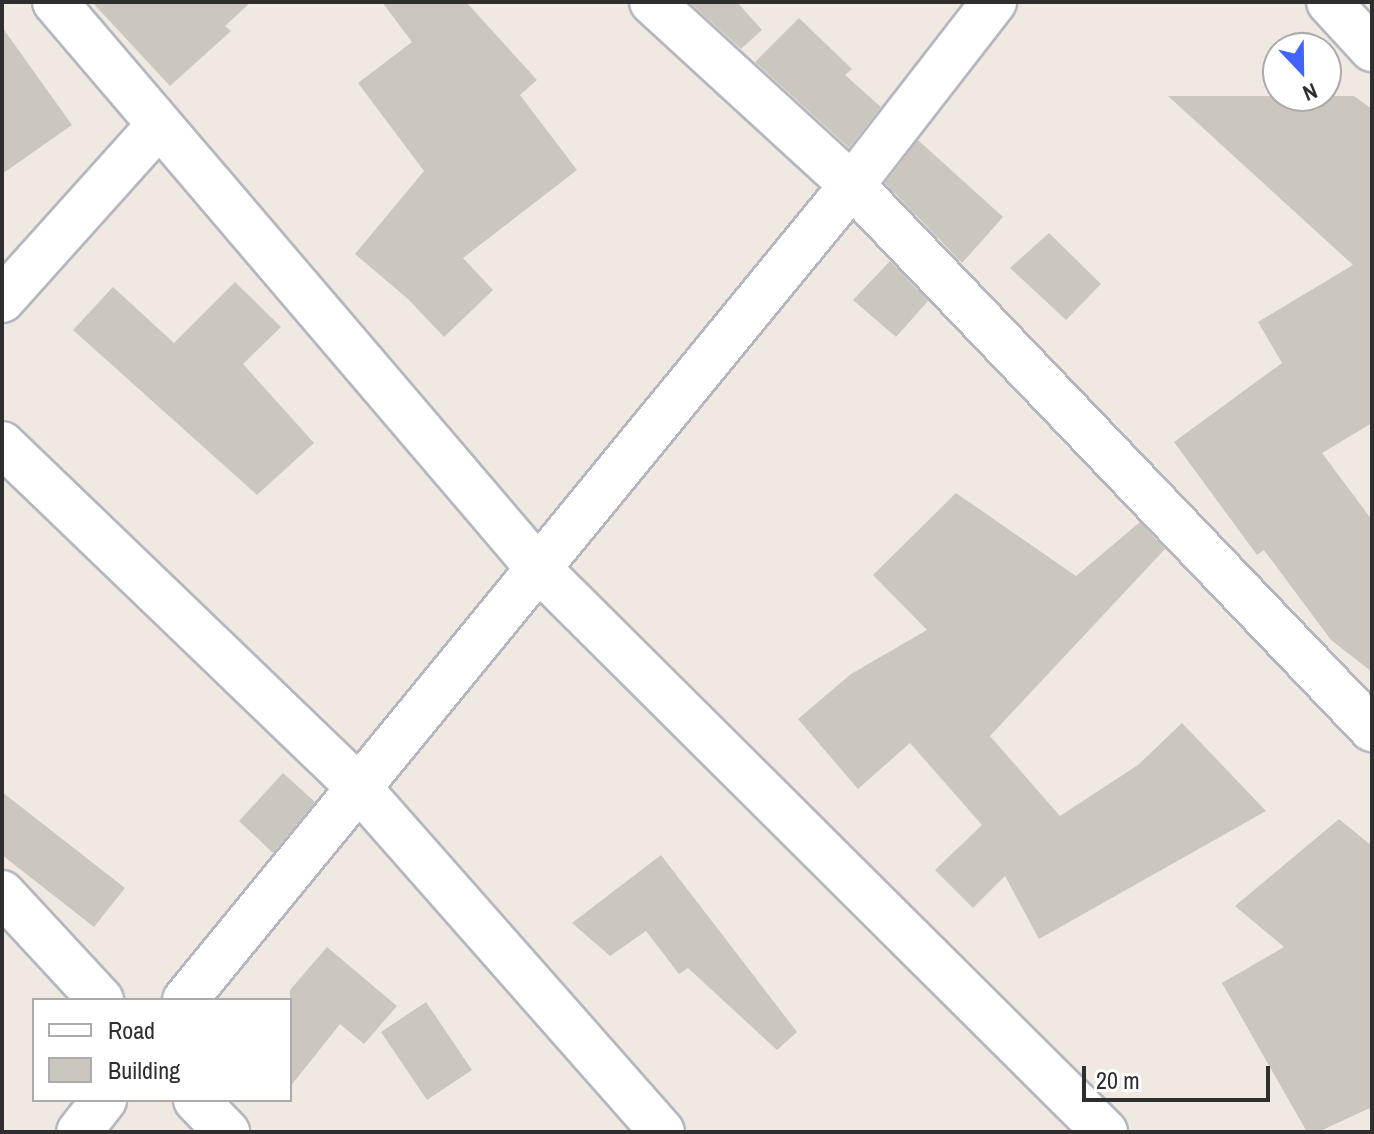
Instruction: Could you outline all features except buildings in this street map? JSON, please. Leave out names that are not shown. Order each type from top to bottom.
[{"type":"street","points":[[55,2],[538,568],[1105,1132]]},
{"type":"street","points":[[652,2],[852,185],[1372,729]]},
{"type":"street","points":[[187,998],[852,185],[994,2]]},
{"type":"street","points":[[1329,2],[1372,49]]},
{"type":"street","points":[[2,300],[158,126]]},
{"type":"street","points":[[2,444],[359,788],[662,1132]]},
{"type":"street","points":[[2,893],[99,998]]},
{"type":"street","points":[[79,1132],[102,1102]]},
{"type":"street","points":[[198,1102],[227,1132]]}]
